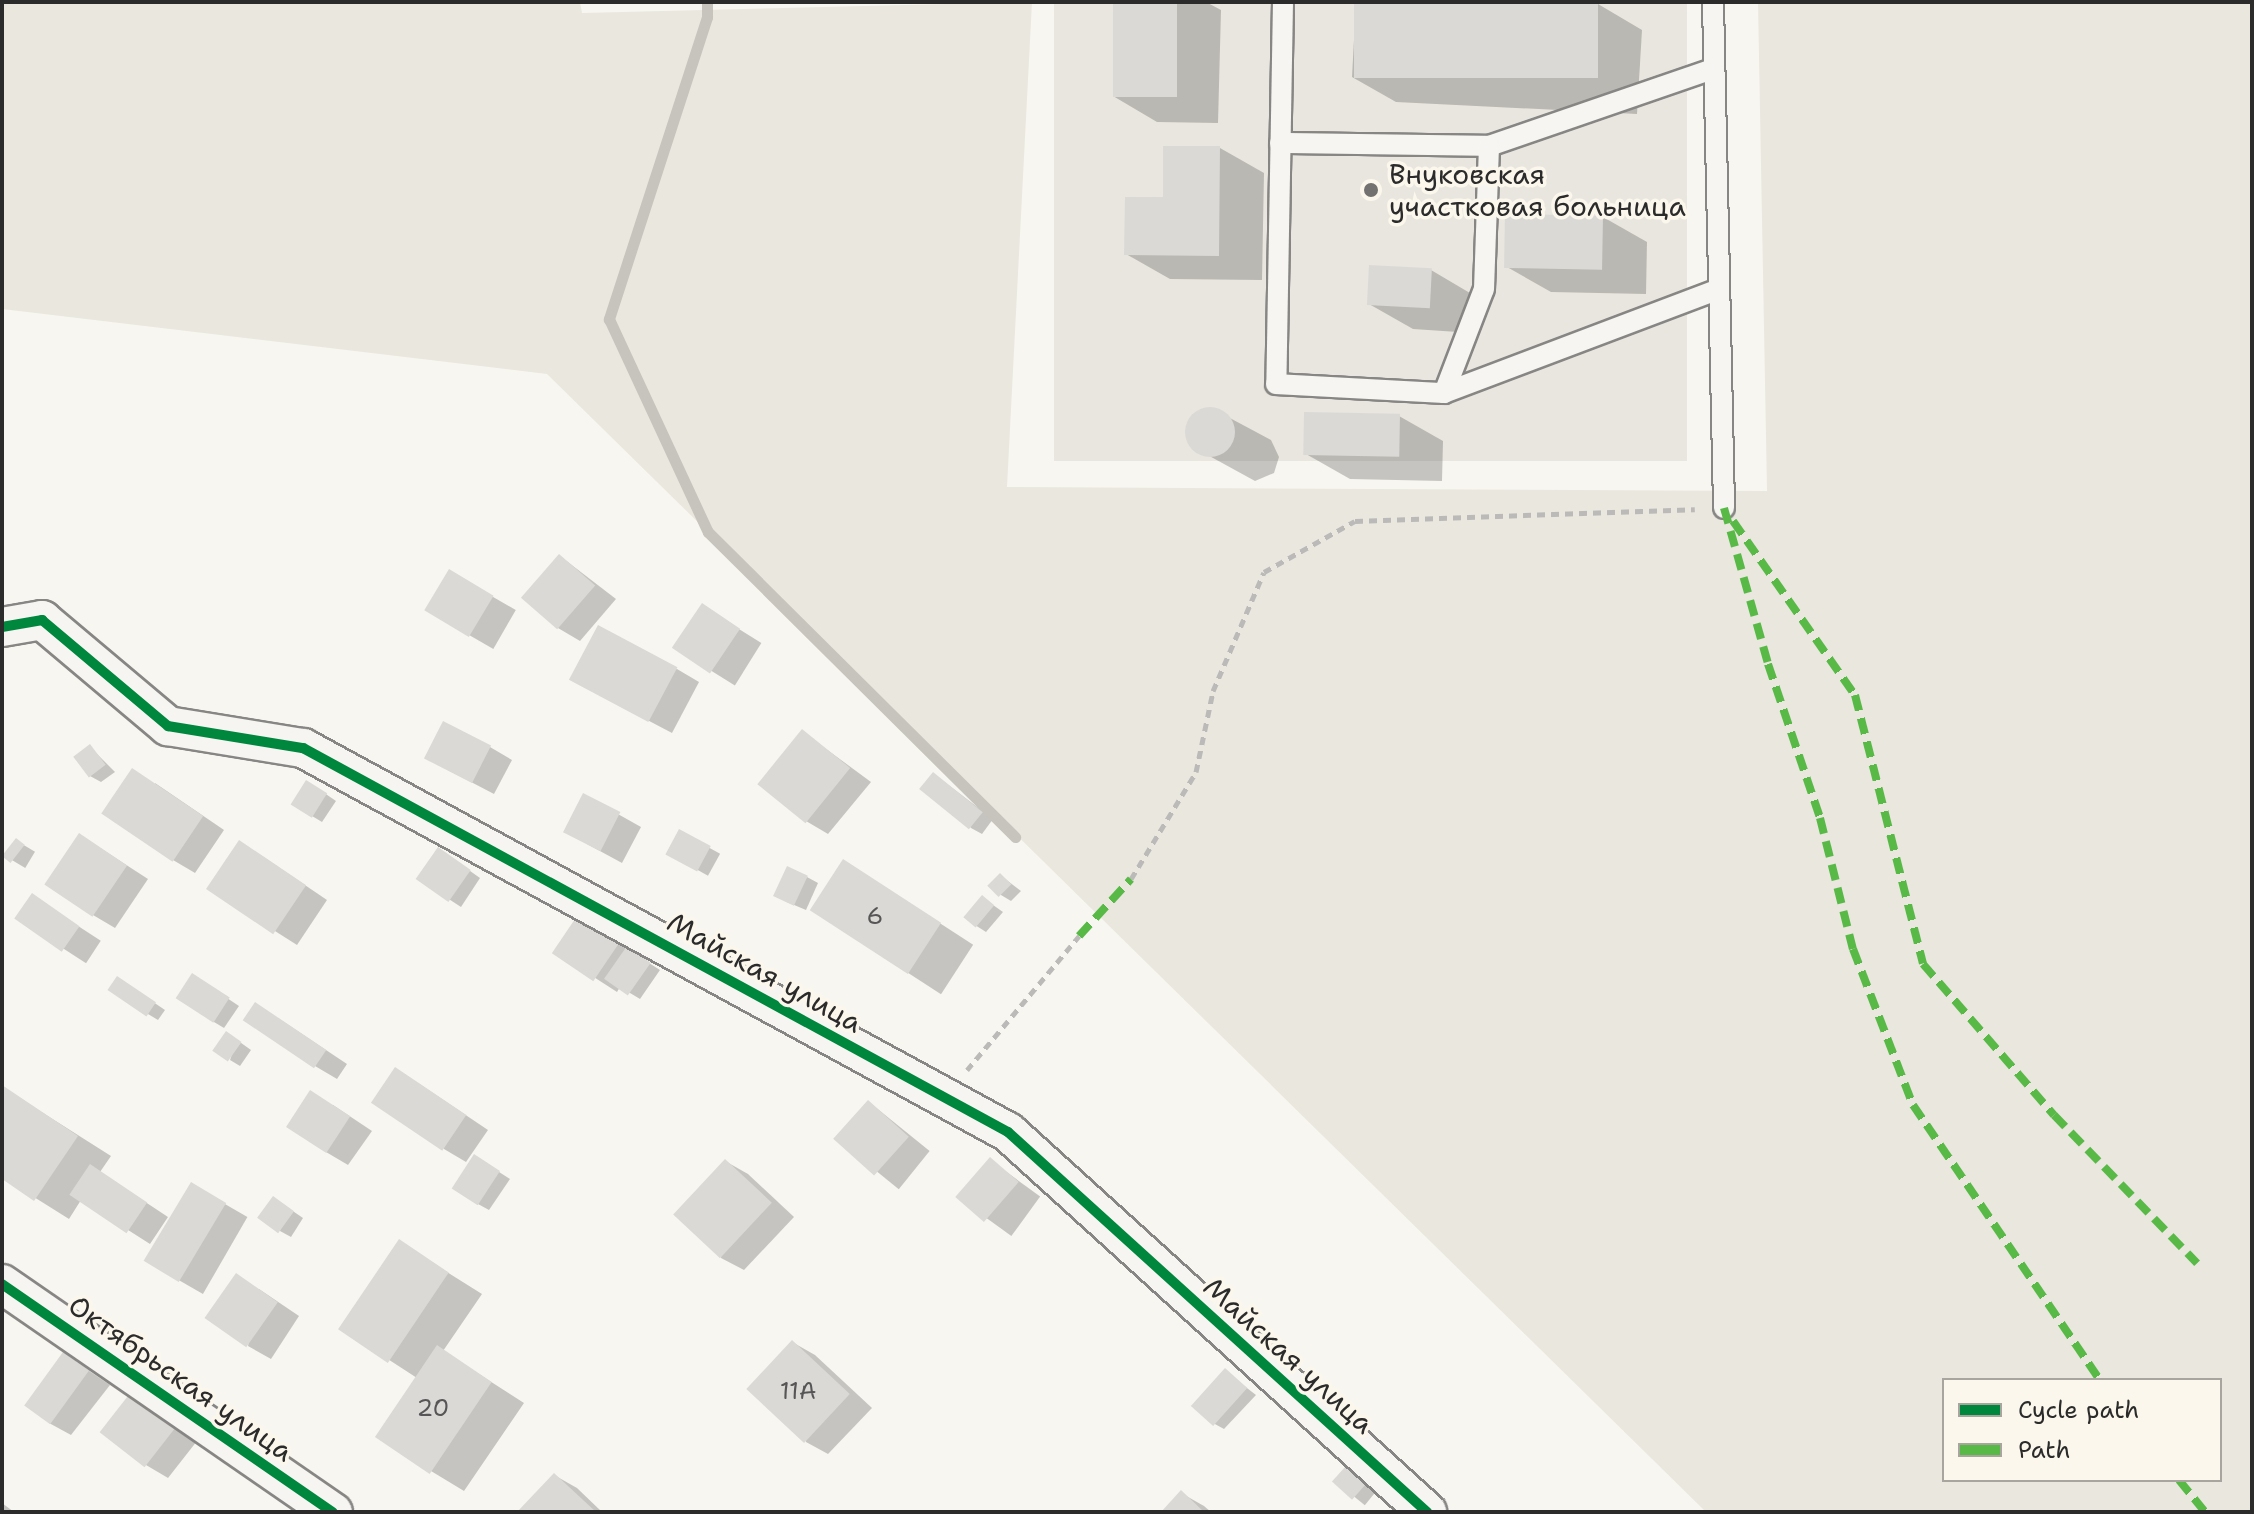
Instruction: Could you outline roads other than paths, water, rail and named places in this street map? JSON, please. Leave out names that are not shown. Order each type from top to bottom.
[{"type":"street","name":"Майская улица","points":[[2,627],[42,620],[168,726],[303,748],[1008,1132],[1427,1512]]},
{"type":"street","name":"Октябрьская улица","points":[[2,1284],[333,1512]]},
{"type":"lane","points":[[1283,2],[1276,384],[1444,393],[1716,290]]},
{"type":"lane","points":[[1713,2],[1716,290],[1724,508]]},
{"type":"lane","points":[[1280,143],[1489,146],[1713,69]]},
{"type":"lane","points":[[1444,393],[1484,289],[1489,146]]},
{"type":"waterway","points":[[707,2],[707,17],[609,319],[708,532],[1015,837]]},
{"type":"place","name":"Внуковская участковая больница","points":[[1371,190]]}]
